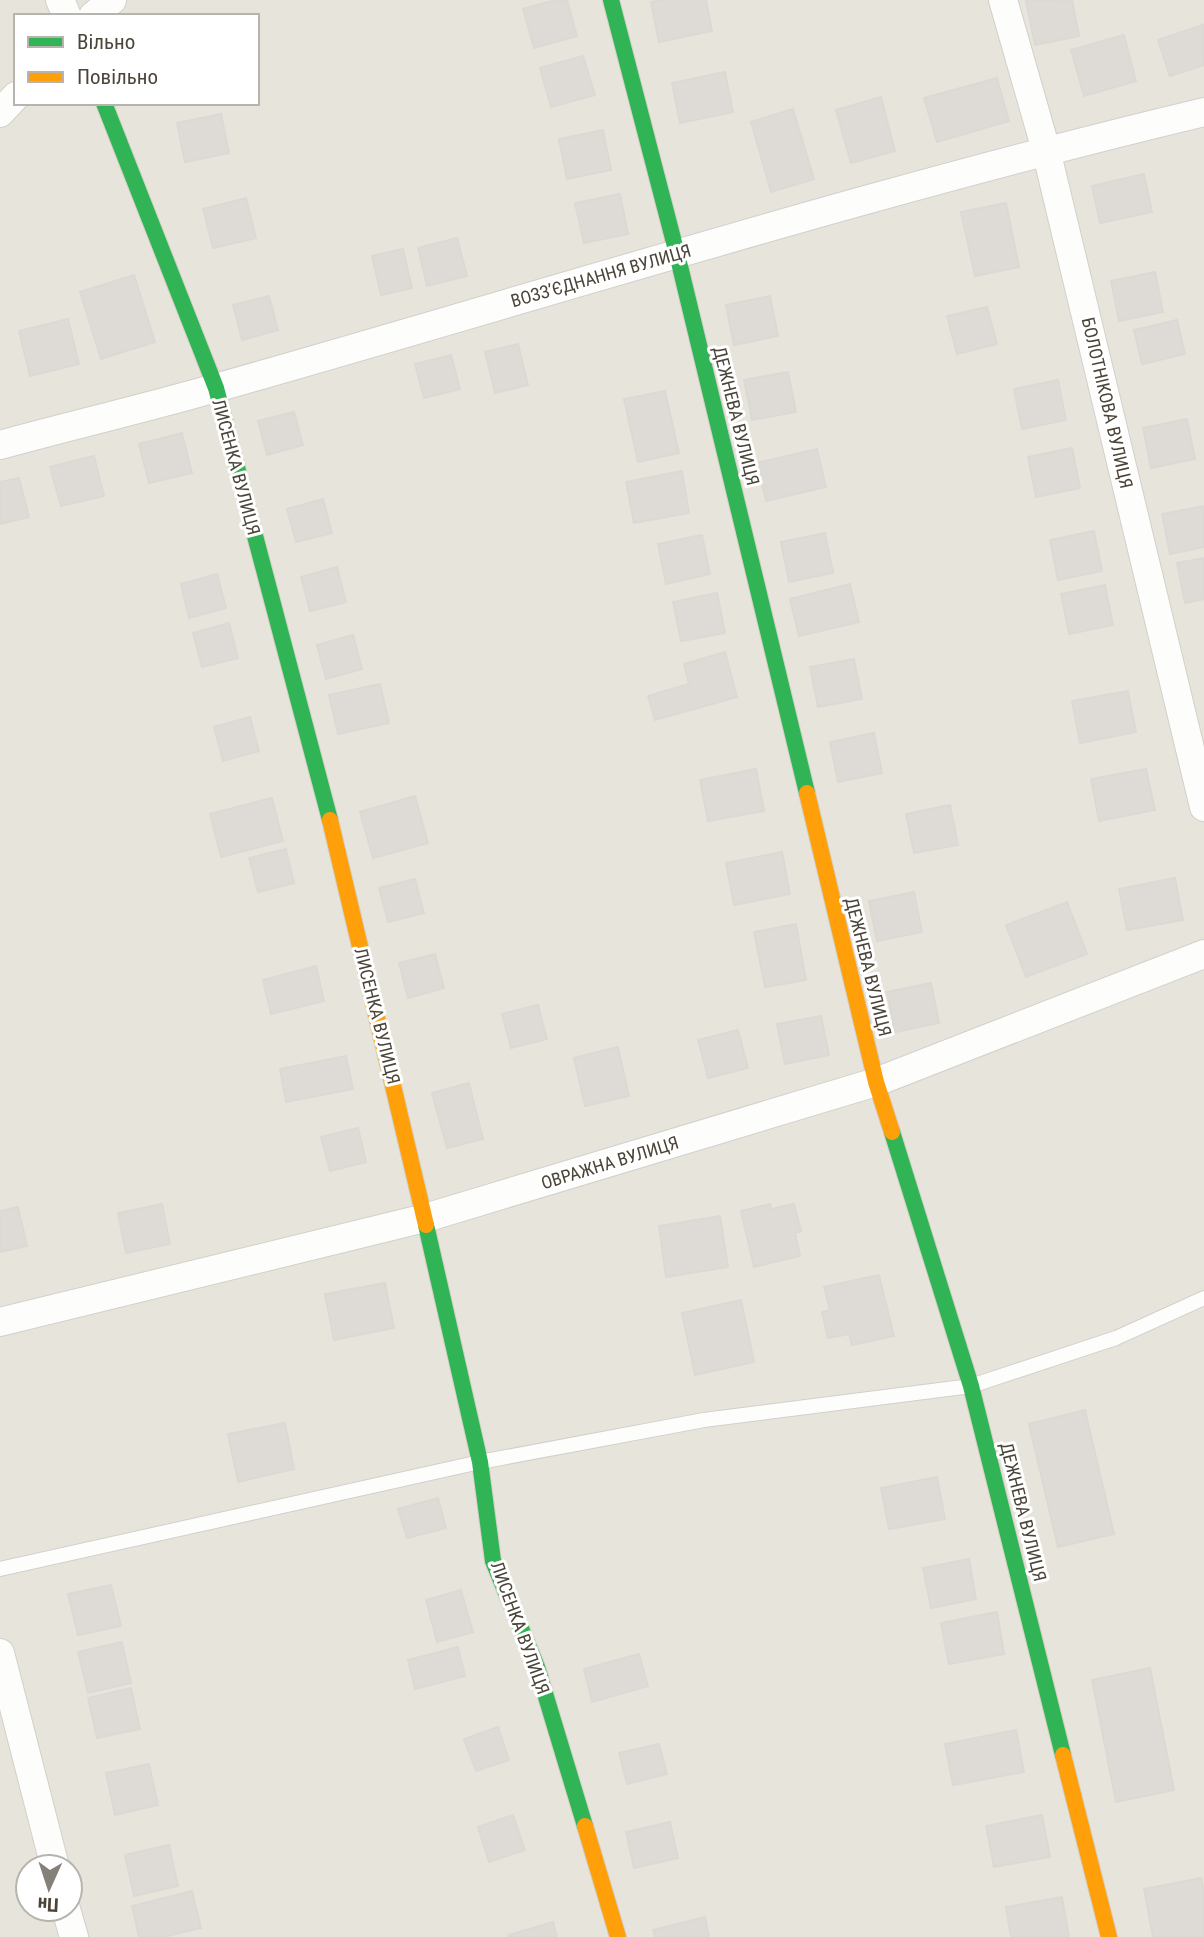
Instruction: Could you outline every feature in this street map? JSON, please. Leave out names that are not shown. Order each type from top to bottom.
[{"type":"street","points":[[95,14],[112,0]]},
{"type":"street","name":"ДЕЖНЕВА ВУЛИЦЯ","points":[[611,0],[677,254],[876,1082],[971,1386],[1109,1937]]},
{"type":"street","name":"БОЛОТНІКОВА ВУЛИЦЯ","points":[[1003,0],[1046,150],[1204,807]]},
{"type":"street","points":[[0,113],[14,98]]},
{"type":"street","name":"ЛИСЕНКА ВУЛИЦЯ","points":[[104,105],[216,388],[329,818],[425,1218],[480,1462],[493,1561],[537,1667],[618,1937]]},
{"type":"street","name":"ВОЗЗ’ЄДНАННЯ ВУЛИЦЯ","points":[[0,445],[216,388],[1046,150],[1204,112]]},
{"type":"street","name":"ОВРАЖНА ВУЛИЦЯ","points":[[0,1322],[425,1218],[876,1082],[1204,954]]},
{"type":"street","points":[[0,1653],[51,1853]]},
{"type":"lane","points":[[0,1569],[480,1462],[704,1420],[971,1386],[1116,1338],[1204,1298]]},
{"type":"shaded area","points":[[0,0],[1204,0],[1204,1937],[0,1937]]},
{"type":"building","points":[[555,0],[567,0],[577,36],[534,48],[523,9]]},
{"type":"building","points":[[706,0],[712,31],[659,42],[651,2]]},
{"type":"building","points":[[1072,0],[1079,36],[1035,45],[1026,1]]},
{"type":"building","points":[[1203,25],[1204,65],[1170,76],[1158,40]]},
{"type":"building","points":[[1124,35],[1136,81],[1084,96],[1071,50]]},
{"type":"building","points":[[583,56],[595,95],[551,107],[540,68]]},
{"type":"building","points":[[725,72],[733,112],[680,123],[672,83]]},
{"type":"building","points":[[997,78],[1009,121],[937,142],[924,98]]},
{"type":"building","points":[[881,97],[895,151],[851,163],[836,110]]},
{"type":"building","points":[[793,109],[814,179],[771,192],[751,122]]},
{"type":"building","points":[[221,114],[229,153],[185,162],[177,123]]},
{"type":"building","points":[[603,130],[611,170],[567,179],[559,139]]},
{"type":"building","points":[[1144,174],[1152,212],[1100,223],[1092,186]]},
{"type":"building","points":[[620,194],[628,234],[584,243],[575,203]]},
{"type":"building","points":[[246,198],[256,238],[213,248],[203,209]]},
{"type":"building","points":[[1006,203],[1019,267],[975,276],[961,212]]},
{"type":"building","points":[[457,238],[467,276],[427,286],[418,248]]},
{"type":"building","points":[[403,249],[412,288],[381,295],[372,256]]},
{"type":"building","points":[[1155,272],[1163,312],[1119,321],[1111,281]]},
{"type":"building","points":[[134,275],[155,342],[101,359],[80,292]]},
{"type":"building","points":[[269,296],[278,330],[242,340],[233,305]]},
{"type":"building","points":[[770,296],[778,336],[734,345],[726,305]]},
{"type":"building","points":[[987,307],[997,344],[957,354],[947,316]]},
{"type":"building","points":[[68,319],[79,364],[30,376],[19,331]]},
{"type":"building","points":[[1177,320],[1185,354],[1142,364],[1134,330]]},
{"type":"building","points":[[518,344],[528,385],[495,393],[485,352]]},
{"type":"building","points":[[451,355],[460,389],[424,398],[415,364]]},
{"type":"building","points":[[788,372],[796,412],[752,420],[744,380]]},
{"type":"building","points":[[1058,380],[1066,420],[1022,429],[1014,389]]},
{"type":"building","points":[[665,391],[679,453],[638,462],[624,399]]},
{"type":"building","points":[[294,412],[303,445],[267,455],[258,421]]},
{"type":"building","points":[[1187,419],[1195,459],[1151,468],[1143,428]]},
{"type":"building","points":[[182,433],[192,473],[149,483],[139,444]]},
{"type":"building","points":[[1072,448],[1080,488],[1036,497],[1028,457]]},
{"type":"building","points":[[817,449],[826,487],[766,501],[757,463]]},
{"type":"building","points":[[94,456],[104,496],[61,506],[50,467]]},
{"type":"building","points":[[682,471],[689,513],[634,523],[626,482]]},
{"type":"building","points":[[19,478],[29,517],[0,524],[0,482]]},
{"type":"building","points":[[323,499],[332,533],[296,542],[287,509]]},
{"type":"building","points":[[1204,506],[1204,547],[1170,554],[1162,514]]},
{"type":"building","points":[[1094,531],[1102,571],[1058,580],[1050,540]]},
{"type":"building","points":[[825,533],[833,573],[789,582],[781,542]]},
{"type":"building","points":[[702,535],[710,574],[666,584],[658,544]]},
{"type":"building","points":[[1204,558],[1204,599],[1185,603],[1177,563]]},
{"type":"building","points":[[337,567],[346,602],[310,611],[301,577]]},
{"type":"building","points":[[217,574],[226,608],[189,618],[181,584]]},
{"type":"building","points":[[850,584],[859,622],[799,636],[790,599]]},
{"type":"building","points":[[1105,585],[1113,625],[1069,634],[1061,594]]},
{"type":"building","points":[[717,593],[725,633],[681,641],[673,602]]},
{"type":"building","points":[[229,623],[238,658],[202,667],[193,633]]},
{"type":"building","points":[[353,635],[362,669],[326,679],[317,645]]},
{"type":"building","points":[[725,652],[737,697],[655,720],[648,696],[689,684],[684,664]]},
{"type":"building","points":[[854,659],[862,699],[818,707],[810,667]]},
{"type":"building","points":[[380,684],[389,723],[338,734],[329,695]]},
{"type":"building","points":[[1128,691],[1136,732],[1080,743],[1072,701]]},
{"type":"building","points":[[250,717],[259,751],[223,761],[214,727]]},
{"type":"building","points":[[874,733],[882,773],[838,782],[830,742]]},
{"type":"building","points":[[756,769],[764,811],[708,821],[700,780]]},
{"type":"building","points":[[1146,769],[1155,810],[1099,821],[1091,779]]},
{"type":"building","points":[[415,796],[428,843],[373,858],[360,812]]},
{"type":"building","points":[[272,798],[283,841],[221,857],[210,814]]},
{"type":"building","points":[[950,805],[958,845],[914,853],[906,814]]},
{"type":"building","points":[[286,849],[294,883],[258,892],[249,858]]},
{"type":"building","points":[[782,852],[790,894],[734,905],[726,863]]},
{"type":"building","points":[[1175,878],[1183,920],[1127,930],[1119,889]]},
{"type":"building","points":[[415,879],[424,913],[388,922],[379,888]]},
{"type":"building","points":[[914,892],[922,932],[877,941],[869,901]]},
{"type":"building","points":[[1067,902],[1087,954],[1026,977],[1006,925]]},
{"type":"building","points":[[796,924],[806,980],[765,987],[754,932]]},
{"type":"building","points":[[435,954],[444,988],[408,998],[399,963]]},
{"type":"building","points":[[316,966],[324,1001],[271,1014],[263,980]]},
{"type":"building","points":[[931,983],[939,1023],[895,1032],[887,992]]},
{"type":"building","points":[[538,1005],[547,1039],[511,1048],[502,1014]]},
{"type":"building","points":[[821,1016],[829,1055],[785,1064],[777,1024]]},
{"type":"building","points":[[738,1030],[748,1068],[708,1078],[698,1040]]},
{"type":"building","points":[[618,1047],[629,1096],[585,1106],[574,1058]]},
{"type":"building","points":[[346,1056],[353,1089],[286,1102],[280,1069]]},
{"type":"building","points":[[469,1083],[483,1139],[447,1148],[432,1093]]},
{"type":"building","points":[[358,1128],[366,1162],[330,1171],[321,1137]]},
{"type":"building","points":[[162,1204],[170,1244],[126,1253],[118,1213]]},
{"type":"building","points":[[770,1204],[771,1209],[794,1204],[801,1231],[795,1233],[800,1256],[754,1267],[741,1211]]},
{"type":"building","points":[[18,1207],[27,1246],[0,1252],[0,1211]]},
{"type":"building","points":[[720,1216],[728,1267],[666,1277],[659,1226]]},
{"type":"building","points":[[879,1275],[894,1336],[852,1345],[849,1334],[828,1338],[822,1312],[830,1310],[824,1287]]},
{"type":"building","points":[[385,1283],[394,1328],[334,1340],[325,1294]]},
{"type":"building","points":[[741,1300],[754,1362],[695,1375],[682,1313]]},
{"type":"building","points":[[1085,1410],[1114,1534],[1058,1547],[1029,1424]]},
{"type":"building","points":[[285,1423],[294,1469],[238,1482],[228,1434]]},
{"type":"building","points":[[937,1477],[945,1519],[889,1529],[881,1488]]},
{"type":"building","points":[[438,1498],[446,1528],[407,1538],[398,1509]]},
{"type":"building","points":[[969,1559],[976,1599],[931,1608],[923,1568]]},
{"type":"building","points":[[111,1585],[121,1626],[78,1635],[68,1594]]},
{"type":"building","points":[[461,1590],[473,1632],[437,1642],[426,1600]]},
{"type":"building","points":[[997,1612],[1004,1654],[949,1664],[941,1623]]},
{"type":"building","points":[[122,1642],[131,1683],[88,1693],[78,1652]]},
{"type":"building","points":[[458,1647],[465,1676],[415,1689],[408,1660]]},
{"type":"building","points":[[639,1654],[648,1686],[592,1702],[584,1669]]},
{"type":"building","points":[[1150,1668],[1174,1790],[1116,1802],[1092,1680]]},
{"type":"building","points":[[131,1688],[140,1729],[97,1738],[88,1698]]},
{"type":"building","points":[[498,1727],[509,1760],[476,1771],[464,1739]]},
{"type":"building","points":[[1016,1730],[1024,1772],[953,1785],[945,1744]]},
{"type":"building","points":[[659,1744],[667,1774],[627,1784],[619,1753]]},
{"type":"building","points":[[149,1764],[158,1805],[115,1815],[106,1773]]},
{"type":"building","points":[[513,1815],[525,1850],[489,1862],[478,1827]]},
{"type":"building","points":[[1042,1815],[1050,1857],[994,1867],[986,1826]]},
{"type":"building","points":[[670,1822],[678,1858],[634,1868],[626,1832]]},
{"type":"building","points":[[169,1845],[178,1886],[134,1896],[125,1855]]},
{"type":"building","points":[[1201,1878],[1204,1891],[1204,1937],[1153,1937],[1144,1889]]},
{"type":"building","points":[[192,1891],[201,1928],[163,1937],[139,1937],[132,1906]]},
{"type":"building","points":[[1062,1897],[1069,1937],[1011,1937],[1006,1907]]},
{"type":"building","points":[[705,1917],[709,1937],[655,1937],[653,1930]]},
{"type":"building","points":[[553,1922],[557,1937],[509,1937],[509,1935]]},
{"type":"traffic: fast","points":[[611,0],[677,254],[807,793]]},
{"type":"traffic: fast","points":[[105,105],[216,388],[330,820]]},
{"type":"traffic: fast","points":[[892,1132],[971,1386],[1063,1755]]},
{"type":"traffic: fast","points":[[426,1225],[480,1462],[493,1561],[537,1667],[585,1826]]},
{"type":"traffic: slow","points":[[807,793],[876,1082],[892,1132]]},
{"type":"traffic: slow","points":[[330,820],[426,1225]]},
{"type":"traffic: slow","points":[[1063,1755],[1109,1937]]},
{"type":"traffic: slow","points":[[585,1826],[618,1937]]}]
